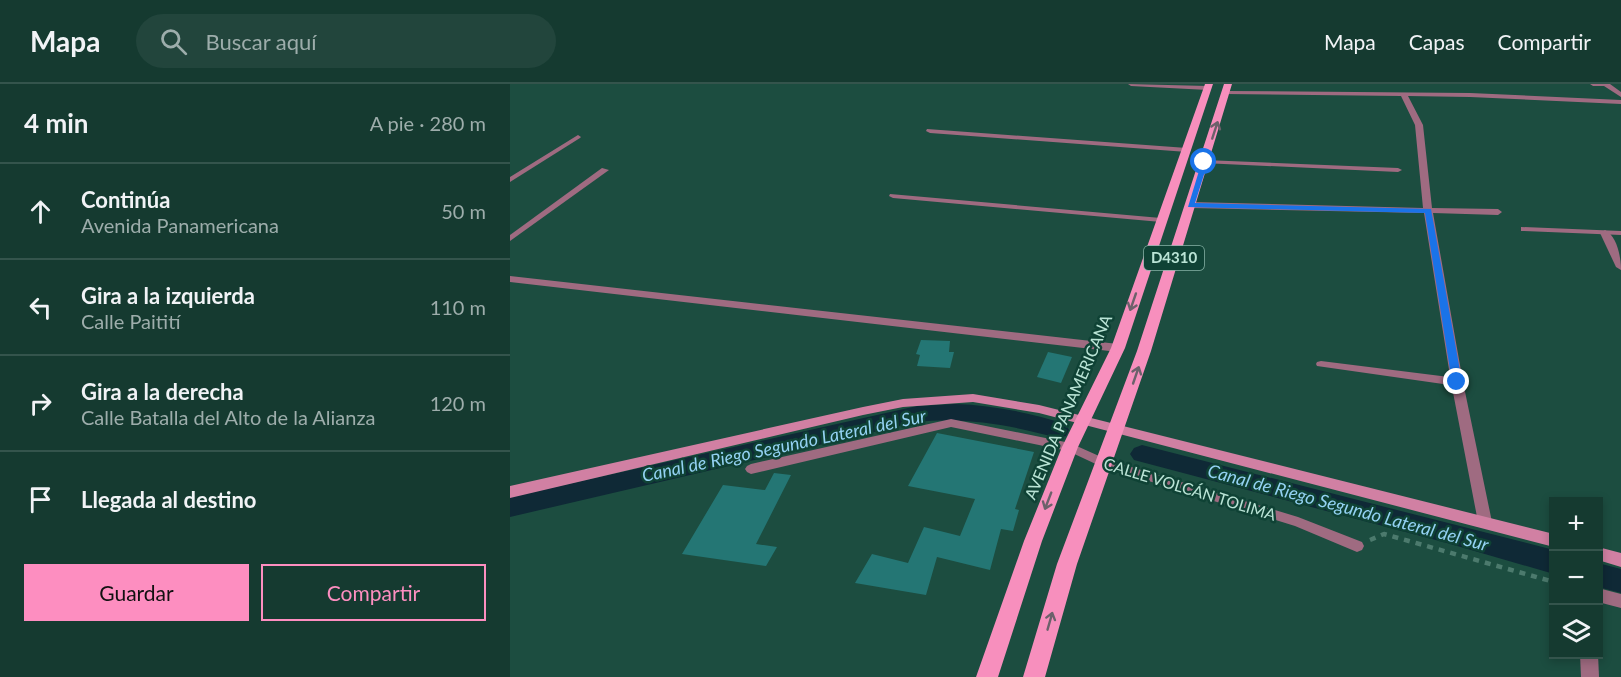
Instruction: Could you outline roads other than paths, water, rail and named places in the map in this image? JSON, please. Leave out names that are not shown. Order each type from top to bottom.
[{"type":"main road","name":"AVENIDA PANAMERICANA","points":[[987,677],[1033,541],[1070,447],[1118,348],[1209,86]]},
{"type":"main road","name":"D4310","points":[[1034,677],[1066,564],[1116,430],[1228,89]]},
{"type":"street","points":[[1131,84],[1209,86]]},
{"type":"street","points":[[1593,84],[1606,84],[1621,95]]},
{"type":"street","points":[[1228,89],[1621,102]]},
{"type":"street","points":[[1403,94],[1419,125],[1428,211],[1457,382],[1485,522]]},
{"type":"street","points":[[930,130],[1187,150]]},
{"type":"street","points":[[1191,205],[1498,212]]},
{"type":"street","points":[[1605,232],[1621,267]]},
{"type":"street","points":[[510,279],[1118,348]]},
{"type":"street","points":[[510,492],[903,403],[981,399],[1039,409],[1549,540]]},
{"type":"street","points":[[1603,555],[1621,560]]},
{"type":"street","points":[[1603,595],[1621,601]]},
{"type":"street","points":[[1589,659],[1590,677]]},
{"type":"lane","points":[[510,180],[578,138]]},
{"type":"lane","points":[[1204,162],[1398,170]]},
{"type":"lane","points":[[510,239],[605,170]]},
{"type":"lane","points":[[893,196],[1161,220]]},
{"type":"lane","points":[[1524,229],[1621,233]]},
{"type":"lane","points":[[1321,364],[1457,382]]},
{"type":"lane","name":"CALLE VOLCÁN TOLIMA","points":[[751,469],[951,423],[1070,447],[1104,463],[1298,522],[1357,546]]},
{"type":"waterway","name":"Canal de Riego Segundo Lateral del Sur","points":[[510,507],[917,414],[972,412],[1021,420],[1058,430]]},
{"type":"waterway","name":"Canal de Riego Segundo Lateral del Sur","points":[[1142,454],[1447,532],[1549,561]]},
{"type":"waterway","name":"Canal de Riego Segundo Lateral del Sur","points":[[1603,576],[1621,581]]}]
